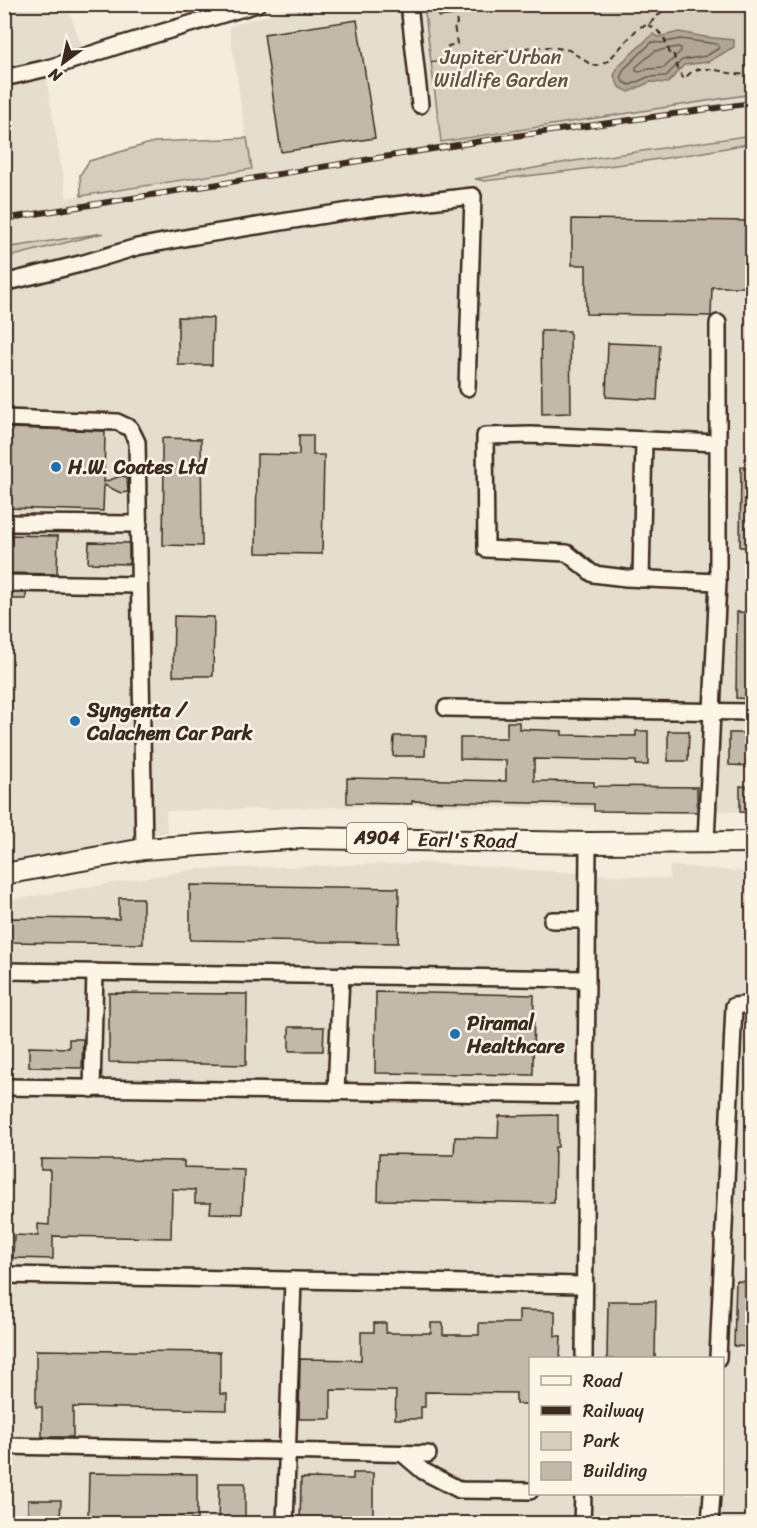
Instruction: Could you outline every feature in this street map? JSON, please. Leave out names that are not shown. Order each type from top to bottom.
[{"type":"main road","name":"Earl's Road","points":[[4,874],[144,849],[301,838],[588,843],[753,842]]},
{"type":"lane","points":[[4,78],[52,67],[257,4]]},
{"type":"lane","points":[[409,4],[420,105]]},
{"type":"lane","points":[[4,283],[137,247],[172,240],[368,208],[473,196],[468,387]]},
{"type":"lane","points":[[706,841],[718,582],[718,323]]},
{"type":"lane","points":[[4,418],[117,422],[130,428],[137,442],[144,849]]},
{"type":"lane","points":[[718,444],[531,435],[485,436],[486,549],[567,553],[593,574],[641,579],[718,582]]},
{"type":"lane","points":[[641,579],[644,440]]},
{"type":"lane","points":[[4,523],[139,524]]},
{"type":"lane","points":[[4,583],[139,585]]},
{"type":"lane","points":[[446,708],[753,712]]},
{"type":"lane","points":[[584,1357],[588,843]]},
{"type":"lane","points":[[552,920],[587,920]]},
{"type":"lane","points":[[4,970],[587,979]]},
{"type":"lane","points":[[92,1089],[95,972]]},
{"type":"lane","points":[[336,1092],[341,975]]},
{"type":"lane","points":[[718,1357],[734,1006],[753,1004]]},
{"type":"lane","points":[[4,1087],[586,1095]]},
{"type":"lane","points":[[4,1275],[584,1285]]},
{"type":"lane","points":[[285,1524],[292,1280]]},
{"type":"lane","points":[[4,1446],[428,1454]]},
{"type":"lane","points":[[403,1454],[423,1471],[460,1490],[529,1491]]},
{"type":"lane","points":[[582,1524],[583,1495]]},
{"type":"lane","points":[[710,1524],[712,1495]]},
{"type":"path","points":[[450,58],[448,46],[457,44],[454,4]]},
{"type":"path","points":[[431,62],[532,47],[552,47],[569,50],[597,66],[608,61],[639,27],[648,25],[670,4]]},
{"type":"path","points":[[648,25],[660,30],[664,35],[684,79],[695,70],[715,70],[743,76],[753,72]]},
{"type":"shaded area","points":[[5,5],[67,5],[82,47],[43,60],[67,198],[251,169],[229,26],[303,5],[424,5],[442,142],[752,94],[752,812],[428,805],[166,811],[167,832],[5,862]]},
{"type":"shaded area","points":[[426,863],[670,879],[670,866],[752,872],[752,1523],[5,1524],[5,901],[197,869]]},
{"type":"green space","name":"Jupiter Urban Wildlife Garden","points":[[424,5],[752,5],[752,94],[441,142]]},
{"type":"green space","points":[[752,135],[752,143],[686,155],[485,181],[475,179],[567,162]]},
{"type":"green space","points":[[247,138],[252,169],[81,196],[80,175],[89,161],[154,142]]},
{"type":"green space","points":[[104,233],[5,258],[5,248]]},
{"type":"water","points":[[679,32],[734,40],[734,47],[708,62],[684,65],[668,83],[650,82],[629,92],[619,87],[614,76],[618,66],[653,34],[659,37]]},
{"type":"building","points":[[437,4],[451,4],[453,15],[439,17]]},
{"type":"building","points":[[357,20],[375,138],[281,152],[264,34]]},
{"type":"building","points":[[572,219],[753,221],[753,287],[712,287],[711,316],[586,314],[586,265],[572,265]]},
{"type":"building","points":[[178,317],[213,318],[212,365],[178,365]]},
{"type":"building","points":[[541,331],[570,331],[571,413],[542,414]]},
{"type":"building","points":[[608,343],[660,345],[657,400],[606,397]]},
{"type":"building","name":"H.W. Coates Ltd","points":[[9,428],[105,431],[104,482],[121,476],[127,477],[128,492],[121,493],[104,485],[103,511],[7,508]]},
{"type":"building","points":[[299,435],[313,435],[313,455],[324,455],[322,554],[256,553],[257,454],[299,455]]},
{"type":"building","points":[[162,438],[201,439],[202,546],[163,545]]},
{"type":"building","points":[[741,467],[753,467],[753,547],[740,547]]},
{"type":"building","name":"H.W. Coates Ltd","points":[[4,535],[58,536],[57,574],[4,573]]},
{"type":"building","points":[[89,542],[129,543],[129,564],[88,563]]},
{"type":"building","points":[[4,593],[26,593],[26,599],[4,599]]},
{"type":"building","points":[[737,612],[753,613],[753,699],[736,698]]},
{"type":"building","points":[[174,616],[214,617],[213,676],[173,676]]},
{"type":"building","points":[[507,722],[519,722],[519,729],[562,731],[562,735],[636,736],[636,731],[648,731],[648,765],[636,765],[636,761],[534,759],[534,781],[594,782],[594,786],[697,787],[697,812],[594,811],[594,804],[412,801],[412,804],[347,803],[347,778],[506,781],[506,760],[460,759],[460,738],[507,738]]},
{"type":"building","points":[[668,731],[689,731],[688,761],[668,761]]},
{"type":"building","points":[[729,733],[753,733],[753,766],[729,765]]},
{"type":"building","points":[[394,736],[426,736],[425,756],[393,756]]},
{"type":"building","points":[[740,786],[753,787],[753,813],[740,812]]},
{"type":"building","points":[[190,885],[399,888],[398,943],[190,940]]},
{"type":"building","points":[[119,898],[143,898],[143,944],[7,942],[7,918],[119,919]]},
{"type":"building","name":"Piramal Healthcare","points":[[376,992],[534,995],[533,1075],[375,1073]]},
{"type":"building","points":[[109,993],[247,994],[246,1065],[109,1062]]},
{"type":"building","points":[[289,1027],[324,1027],[323,1051],[289,1051]]},
{"type":"building","points":[[69,1039],[83,1039],[82,1068],[29,1067],[29,1047],[69,1048]]},
{"type":"building","points":[[558,1115],[554,1203],[378,1200],[379,1154],[454,1155],[455,1137],[498,1138],[499,1116]]},
{"type":"building","points":[[41,1159],[184,1161],[184,1167],[244,1169],[242,1214],[210,1213],[211,1203],[195,1203],[195,1190],[172,1189],[171,1238],[53,1236],[53,1259],[13,1258],[14,1235],[38,1236],[38,1224],[49,1225],[50,1170],[41,1170]]},
{"type":"building","points":[[736,1281],[753,1282],[753,1347],[734,1346]]},
{"type":"building","points":[[608,1301],[656,1301],[655,1357],[607,1357]]},
{"type":"building","points":[[519,1310],[555,1311],[555,1336],[561,1336],[560,1357],[529,1357],[529,1404],[516,1404],[516,1393],[425,1392],[425,1407],[421,1407],[421,1419],[395,1419],[396,1391],[331,1390],[331,1419],[299,1419],[300,1359],[361,1360],[361,1332],[374,1332],[374,1323],[386,1323],[386,1333],[431,1333],[431,1323],[443,1323],[443,1335],[479,1335],[479,1323],[519,1323]]},
{"type":"building","points":[[36,1350],[220,1352],[220,1394],[227,1394],[227,1410],[73,1407],[73,1437],[42,1437],[42,1407],[36,1407]]},
{"type":"building","points":[[89,1473],[197,1474],[197,1520],[88,1518]]},
{"type":"building","points":[[353,1473],[373,1473],[373,1524],[300,1524],[301,1478],[353,1479]]},
{"type":"building","points":[[219,1483],[245,1483],[245,1524],[218,1524]]},
{"type":"building","points":[[28,1500],[61,1500],[60,1519],[28,1519]]},
{"type":"railway","points":[[4,219],[494,139],[752,103]]},
{"type":"place","name":"H.W. Coates Ltd","points":[[56,467]]},
{"type":"place","name":"Syngenta / Calachem Car Park","points":[[75,721]]},
{"type":"place","name":"Piramal Healthcare","points":[[455,1034]]}]
